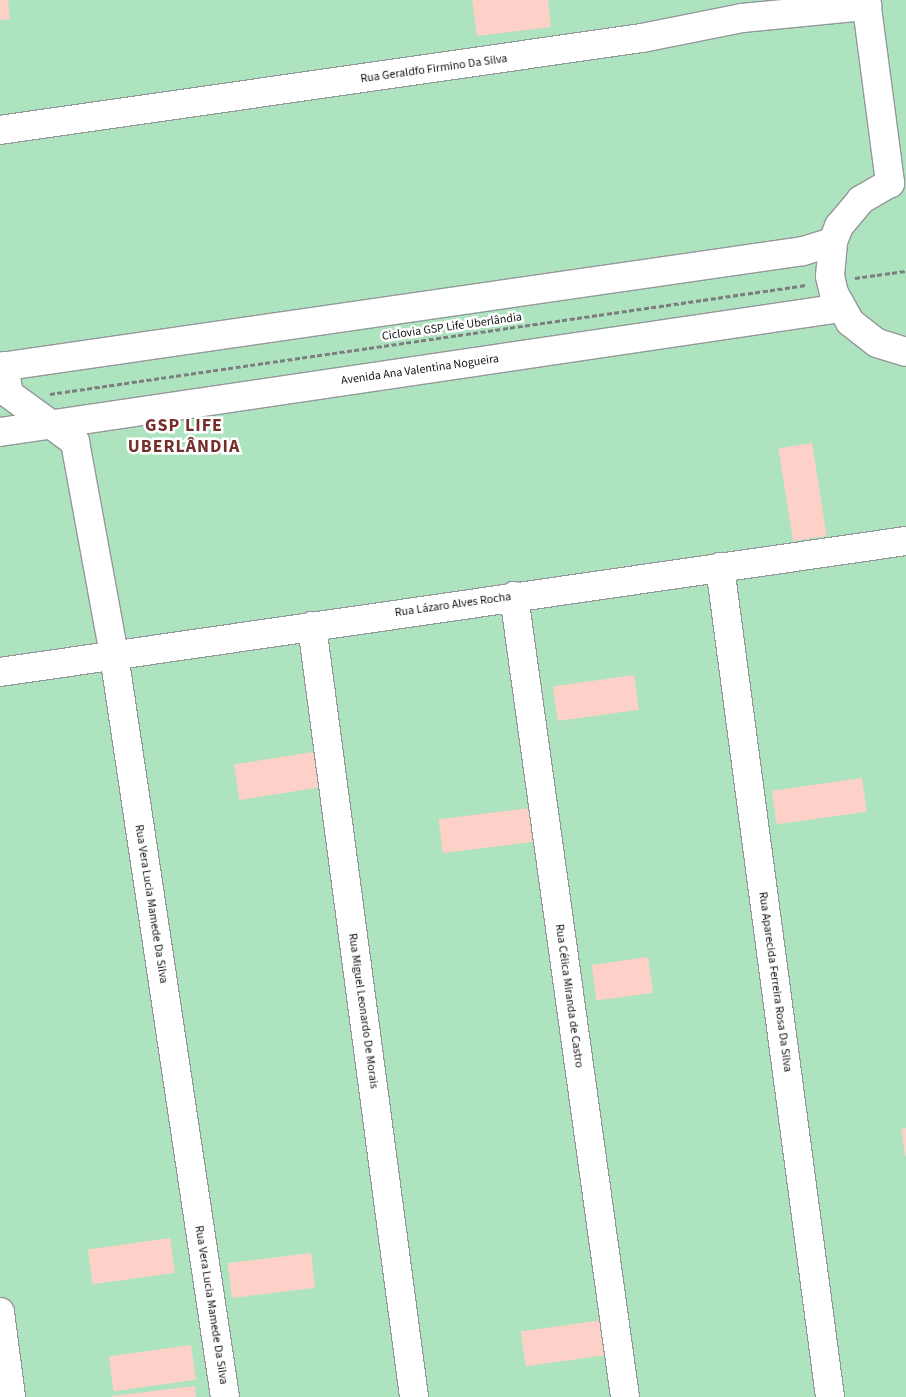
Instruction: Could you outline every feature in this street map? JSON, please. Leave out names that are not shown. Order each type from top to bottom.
[{"type":"street","name":"Rua Geraldfo Firmino Da Silva","points":[[0,130],[613,42],[742,18],[866,3]]},
{"type":"street","points":[[866,3],[890,183],[861,200],[849,212],[833,242],[832,281],[840,308],[863,334],[877,343],[906,352]]},
{"type":"street","points":[[15,399],[9,394],[2,366],[803,251],[833,242]]},
{"type":"street","name":"Avenida Ana Valentina Nogueira","points":[[0,432],[840,308]]},
{"type":"street","name":"Rua Vera Lucia Mamede Da Silva","points":[[15,399],[76,442],[114,655],[225,1397]]},
{"type":"street","name":"Rua Lázaro Alves Rocha","points":[[0,672],[514,596],[906,541]]},
{"type":"street","name":"Rua Aparecida Ferreira Rosa Da Silva","points":[[720,567],[830,1397]]},
{"type":"street","name":"Rua Célica Miranda de Castro","points":[[514,596],[625,1397]]},
{"type":"street","name":"Rua Miguel Leonardo De Morais","points":[[312,626],[414,1397]]},
{"type":"street","points":[[0,1312],[11,1397]]},
{"type":"path","name":"Ciclovia GSP Life Uberlândia","points":[[15,399],[906,270]]},
{"type":"green space","points":[[0,0],[906,0],[906,1397],[0,1397]]},
{"type":"building","points":[[0,0],[8,0],[10,19],[0,20]]},
{"type":"building","points":[[472,0],[548,0],[551,27],[477,36]]},
{"type":"building","points":[[812,443],[827,536],[793,541],[778,448]]},
{"type":"building","points":[[634,675],[639,710],[558,721],[553,686]]},
{"type":"building","points":[[313,752],[319,788],[240,800],[234,765]]},
{"type":"building","points":[[862,778],[867,812],[777,824],[772,791]]},
{"type":"building","points":[[530,808],[534,842],[443,853],[439,819]]},
{"type":"building","points":[[648,957],[653,993],[597,1001],[592,965]]},
{"type":"building","points":[[906,1128],[906,1156],[905,1156],[901,1129]]},
{"type":"building","points":[[170,1238],[175,1273],[93,1284],[88,1250]]},
{"type":"building","points":[[311,1253],[315,1288],[232,1298],[228,1263]]},
{"type":"building","points":[[603,1320],[608,1355],[526,1366],[521,1332]]},
{"type":"building","points":[[191,1345],[196,1380],[114,1391],[109,1357]]},
{"type":"building","points":[[195,1386],[196,1397],[112,1397],[112,1396]]},
{"type":"district","name":"GSP LIFE UBERLÂNDIA","points":[[184,437]]}]
